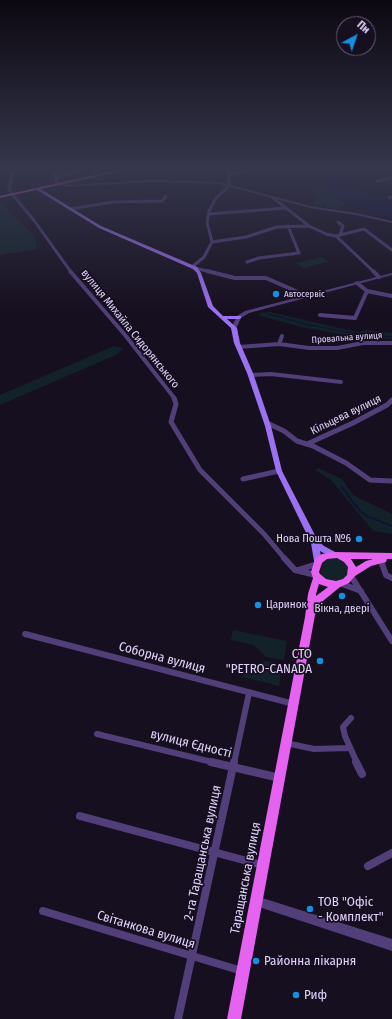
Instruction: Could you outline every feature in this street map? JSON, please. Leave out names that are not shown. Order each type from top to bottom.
[{"type":"main road","points":[[86,219],[100,227],[194,267],[199,273],[211,306],[234,328],[239,347],[251,375],[267,423],[279,471],[315,543],[318,563],[316,576],[323,582],[340,585],[352,574],[369,563],[392,557]]},
{"type":"main road","points":[[224,317],[239,317]]},
{"type":"main road","points":[[315,543],[324,550],[337,555],[350,563],[352,574]]},
{"type":"main road","points":[[318,563],[325,556],[337,555],[392,557]]},
{"type":"main road","name":"Таращанська вулиця","points":[[234,1019],[294,704],[316,576]]},
{"type":"main road","name":"Таращанська вулиця","points":[[310,617],[320,598],[340,585]]},
{"type":"street","name":"вулиця Михайла Сидорянського","points":[[33,219],[65,265],[125,335],[175,399],[176,404],[170,422],[200,470],[264,534],[295,570]]},
{"type":"street","points":[[208,219],[207,222],[212,242],[204,257],[194,267],[235,278],[266,278],[292,288],[307,296]]},
{"type":"street","points":[[299,219],[309,226],[326,234],[338,236],[364,229],[392,250]]},
{"type":"street","points":[[376,219],[392,222]]},
{"type":"street","points":[[338,222],[343,226],[338,236]]},
{"type":"street","points":[[247,262],[266,257],[299,253],[288,226]]},
{"type":"street","points":[[212,242],[246,238],[272,228],[309,226]]},
{"type":"street","points":[[338,236],[379,277]]},
{"type":"street","points":[[234,328],[235,321],[247,312],[392,274]]},
{"type":"street","points":[[357,283],[367,291],[392,296]]},
{"type":"street","points":[[320,315],[355,318],[367,291]]},
{"type":"street","points":[[279,344],[282,336]]},
{"type":"street","name":"Провальна вулиця","points":[[239,347],[279,344],[309,348],[337,348],[363,343],[392,343]]},
{"type":"street","points":[[251,375],[271,374],[342,382]]},
{"type":"street","name":"Кільцева вулиця","points":[[307,444],[353,423],[387,405],[392,400]]},
{"type":"street","points":[[267,423],[284,431],[297,441],[307,444],[346,463],[370,480],[392,481]]},
{"type":"street","points":[[243,478],[279,471]]},
{"type":"street","points":[[381,561],[386,575],[392,578]]},
{"type":"street","points":[[295,570],[303,570],[318,563]]},
{"type":"street","points":[[295,570],[316,576]]},
{"type":"street","points":[[352,574],[392,641]]},
{"type":"street","points":[[340,585],[362,592]]},
{"type":"street","name":"Соборна вулиця","points":[[25,634],[294,704]]},
{"type":"street","name":"2-га Таращанська вулиця","points":[[178,1019],[193,958],[249,693]]},
{"type":"street","points":[[351,718],[343,728],[349,748],[362,774]]},
{"type":"street","name":"вулиця Єдності","points":[[97,734],[280,778]]},
{"type":"street","points":[[286,743],[314,749],[349,748]]},
{"type":"street","points":[[80,816],[263,866]]},
{"type":"street","points":[[368,866],[392,853]]},
{"type":"street","points":[[256,901],[392,945]]},
{"type":"street","name":"Світанкова вулиця","points":[[43,911],[243,972]]},
{"type":"shaded area","points":[[0,219],[17,219],[35,237],[37,249],[0,255]]},
{"type":"shaded area","points":[[322,257],[328,262],[303,268],[296,263]]},
{"type":"shaded area","points":[[270,312],[357,332],[367,330],[392,333],[392,339],[355,337],[301,327],[260,316],[259,313]]},
{"type":"shaded area","points":[[114,346],[123,348],[118,354],[0,405],[0,395]]},
{"type":"shaded area","points":[[318,468],[342,479],[353,495],[392,514],[392,534],[373,531],[331,480],[315,470]]},
{"type":"shaded area","points":[[334,557],[343,559],[349,567],[349,573],[340,581],[328,582],[321,577],[321,569],[327,559]]},
{"type":"shaded area","points":[[233,630],[287,641],[284,660],[266,657],[254,645],[231,640]]},
{"type":"shaded area","points":[[266,661],[282,665],[279,686],[243,677],[246,667]]},
{"type":"waterway","points":[[269,314],[305,324],[352,333],[392,337]]},
{"type":"waterway","points":[[341,486],[360,511],[369,517],[392,526]]},
{"type":"place","name":"Автосервіс","points":[[276,294]]},
{"type":"place","name":"Нова Пошта №6","points":[[359,539]]},
{"type":"place","name":"Вікна, двері","points":[[342,596]]},
{"type":"place","name":"Царинок","points":[[258,605]]},
{"type":"place","name":"СТО \"PETRO-CANADA","points":[[320,661]]},
{"type":"place","name":"ТОВ \"Офіс - Комплект\"","points":[[310,909]]},
{"type":"place","name":"Районна лікарня","points":[[256,961]]},
{"type":"place","name":"Риф","points":[[296,995]]}]
